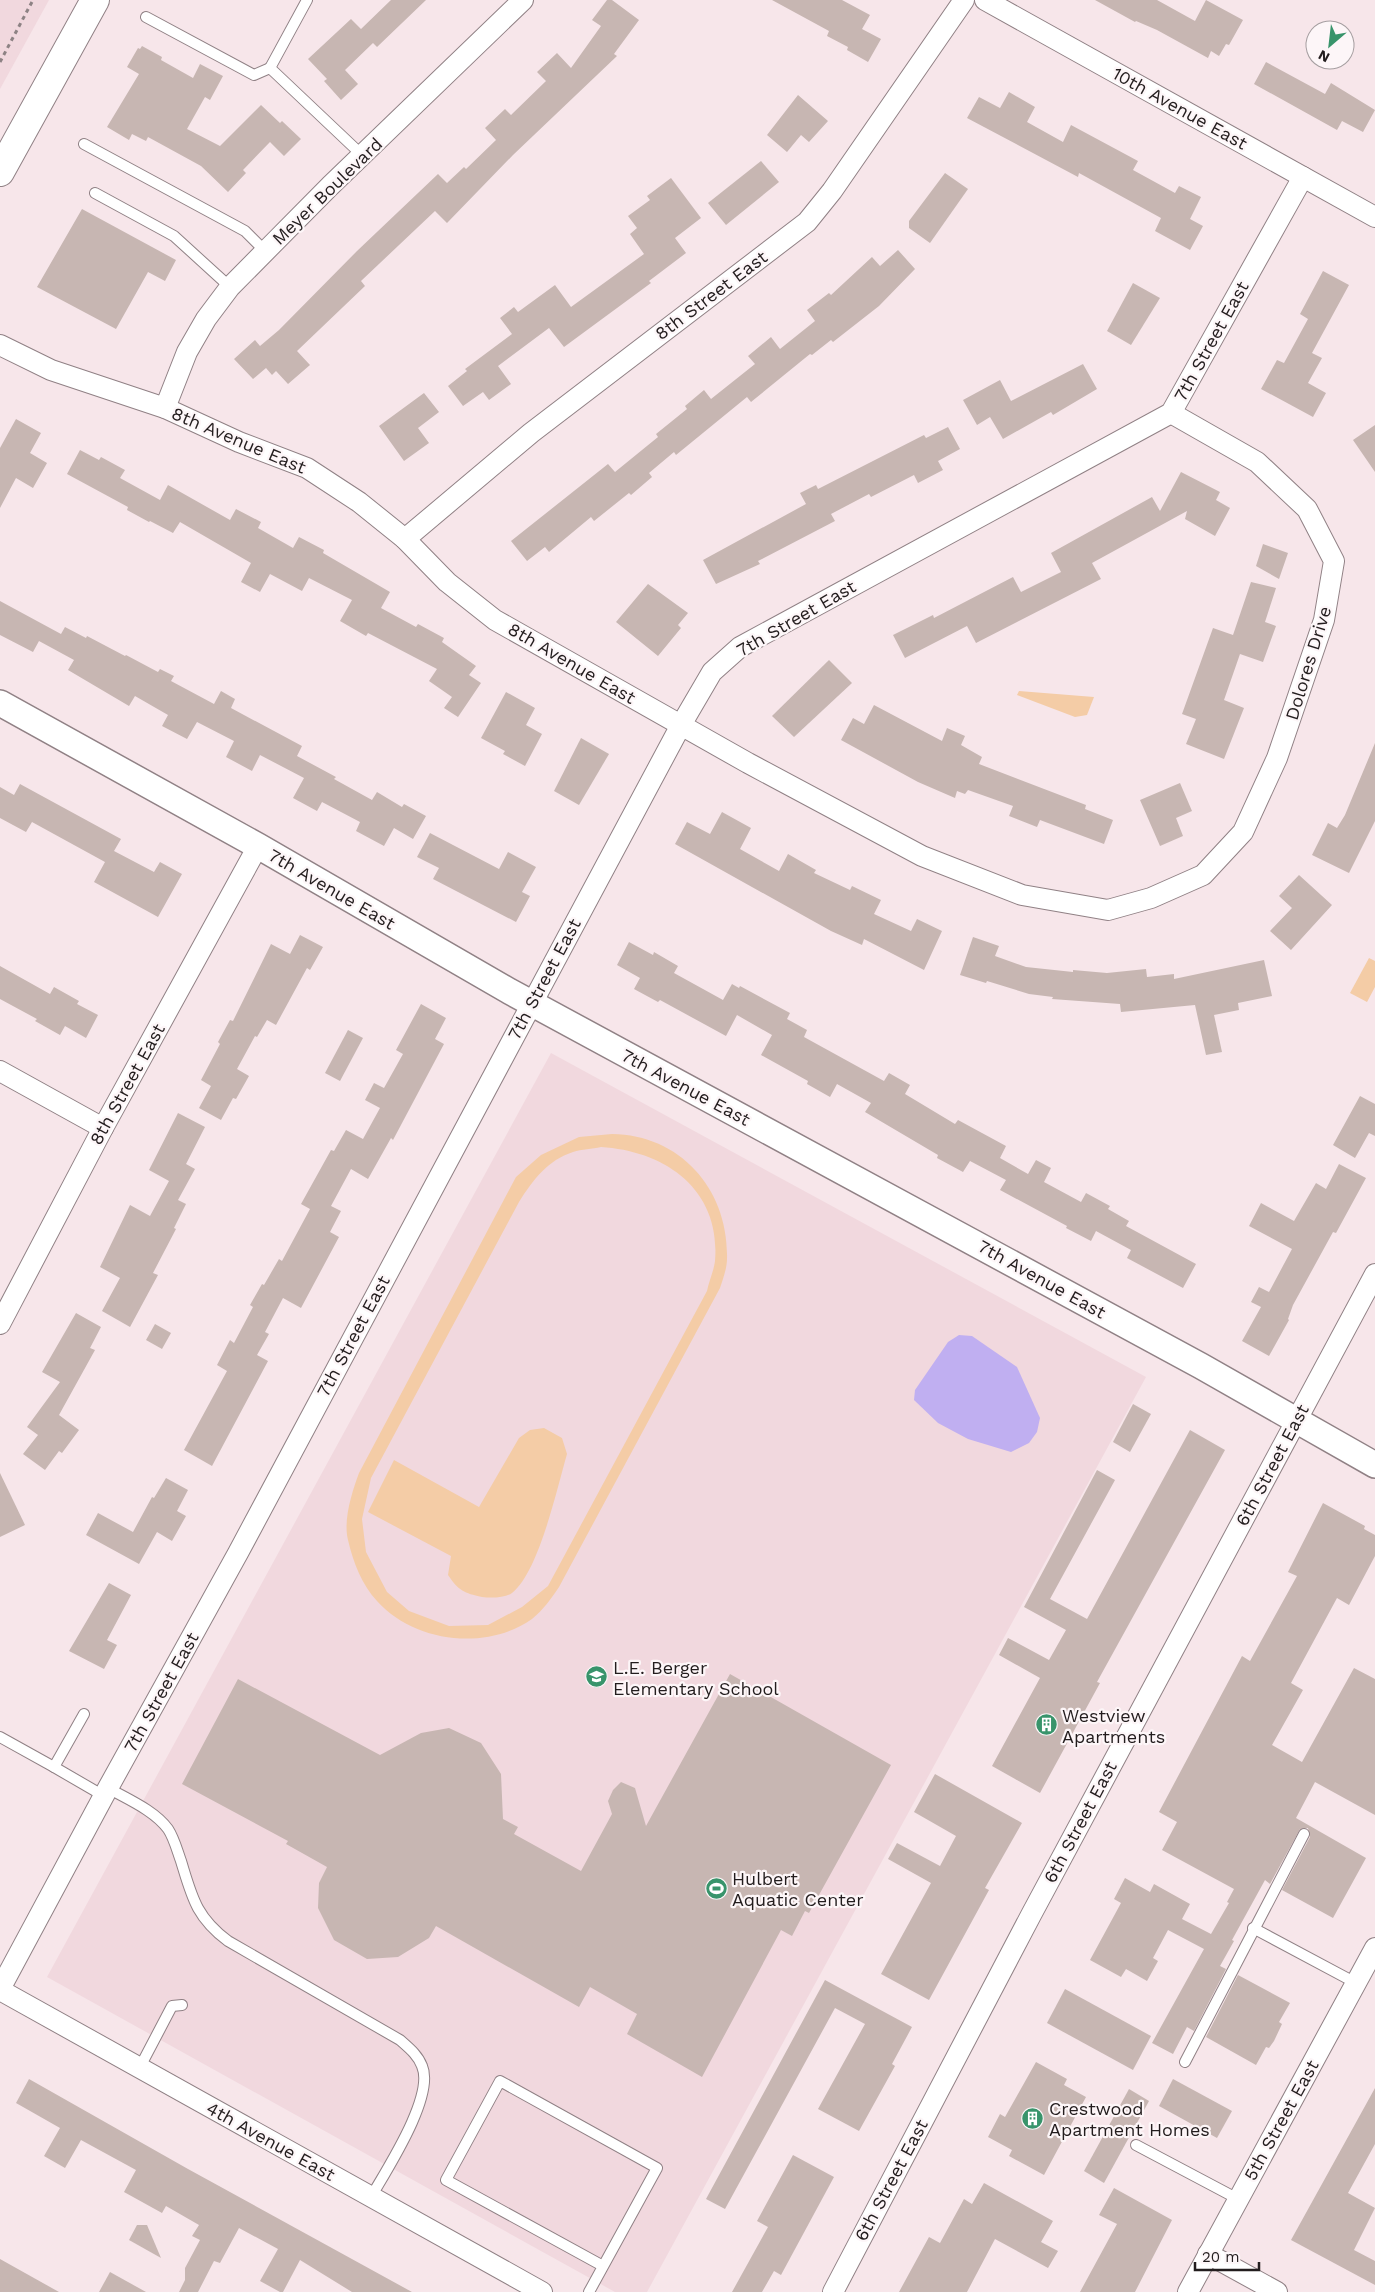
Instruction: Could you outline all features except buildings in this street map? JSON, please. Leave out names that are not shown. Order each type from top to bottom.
[{"type":"main road","points":[[0,172],[95,0]]},
{"type":"street","name":"Meyer Boulevard","points":[[165,408],[187,352],[206,319],[230,287],[523,0]]},
{"type":"street","name":"8th Street East","points":[[405,539],[531,433],[807,222],[832,192],[964,0]]},
{"type":"street","name":"10th Avenue East","points":[[985,0],[1375,217]]},
{"type":"street","name":"7th Street East","points":[[0,1990],[106,1792],[238,1553],[530,1003],[681,725],[712,672],[740,646],[1171,413],[1303,177]]},
{"type":"street","name":"8th Avenue East","points":[[0,345],[50,370],[165,408],[239,442],[308,468],[358,502],[405,539],[446,582],[495,620],[681,725],[922,856],[1022,895],[1108,910],[1151,898],[1173,888]]},
{"type":"street","name":"Dolores Drive","points":[[1171,413],[1257,462],[1306,509],[1334,561],[1324,620],[1318,638],[1277,758],[1243,832],[1203,875],[1173,888]]},
{"type":"street","name":"7th Avenue East","points":[[0,703],[258,846],[530,1003],[1184,1356],[1375,1465]]},
{"type":"street","name":"8th Street East","points":[[0,1324],[103,1128],[258,846]]},
{"type":"street","points":[[0,1071],[103,1128]]},
{"type":"street","name":"6th Street East","points":[[833,2292],[1030,1915],[1375,1274]]},
{"type":"street","name":"5th Street East","points":[[1188,2292],[1375,1948]]},
{"type":"street","name":"4th Avenue East","points":[[0,1990],[542,2292]]},
{"type":"street","points":[[1208,2254],[1277,2292]]},
{"type":"lane","points":[[146,17],[254,75],[270,68],[307,0]]},
{"type":"lane","points":[[270,68],[363,156]]},
{"type":"lane","points":[[84,144],[245,231],[265,251]]},
{"type":"lane","points":[[95,193],[174,236],[230,287]]},
{"type":"lane","points":[[54,1768],[84,1714]]},
{"type":"lane","points":[[0,1737],[54,1768],[155,1817],[167,1828],[173,1838],[194,1901],[205,1921],[217,1933],[400,2040],[415,2053],[423,2067],[426,2084],[421,2103],[371,2198]]},
{"type":"lane","points":[[1185,2062],[1253,1928],[1304,1834]]},
{"type":"lane","points":[[1253,1928],[1356,1983]]},
{"type":"lane","points":[[140,2067],[172,2006],[176,2004],[182,2006]]},
{"type":"lane","points":[[588,2292],[657,2168],[500,2081],[446,2180],[602,2266]]},
{"type":"lane","points":[[1136,2144],[1238,2199]]},
{"type":"path","points":[[0,62],[34,0]]},
{"type":"shaded area","points":[[0,0],[49,0],[0,89]]},
{"type":"shaded area","points":[[1019,691],[1094,697],[1087,715],[1075,717],[1017,695]]},
{"type":"shaded area","points":[[1369,958],[1375,961],[1375,987],[1367,1002],[1350,993]]},
{"type":"shaded area","name":"L.E. Berger Elementary School","points":[[551,1053],[1146,1377],[647,2292],[615,2292],[47,1977]]},
{"type":"shaded area","points":[[612,1134],[637,1137],[659,1144],[679,1156],[696,1171],[710,1189],[720,1210],[725,1234],[727,1259],[724,1277],[720,1288],[559,1587],[547,1604],[532,1619],[514,1629],[494,1636],[452,1638],[431,1634],[411,1626],[393,1615],[372,1595],[359,1573],[347,1532],[347,1515],[354,1489],[359,1473],[516,1177],[541,1155],[579,1137]],"holes":[[[601,1147],[625,1150],[647,1156],[667,1166],[684,1178],[698,1194],[709,1213],[714,1236],[715,1261],[707,1291],[548,1586],[522,1607],[488,1625],[449,1626],[409,1611],[387,1592],[366,1552],[362,1519],[371,1478],[519,1202],[530,1186],[556,1160],[573,1152]]]},
{"type":"shaded area","points":[[959,1335],[972,1336],[1017,1367],[1040,1418],[1037,1432],[1029,1443],[1011,1452],[968,1439],[938,1423],[914,1400],[915,1390],[948,1342]]},
{"type":"shaded area","points":[[544,1428],[562,1438],[567,1454],[539,1549],[522,1582],[509,1595],[482,1597],[462,1590],[455,1585],[448,1575],[451,1556],[368,1512],[394,1460],[479,1507],[519,1438],[530,1430]]},
{"type":"place","name":"L.E. Berger Elementary School","points":[[597,1677]]},
{"type":"place","name":"Westview Apartments","points":[[1046,1725]]},
{"type":"place","name":"Hulbert Aquatic Center","points":[[716,1888]]},
{"type":"place","name":"Crestwood Apartment Homes","points":[[1033,2118]]}]
